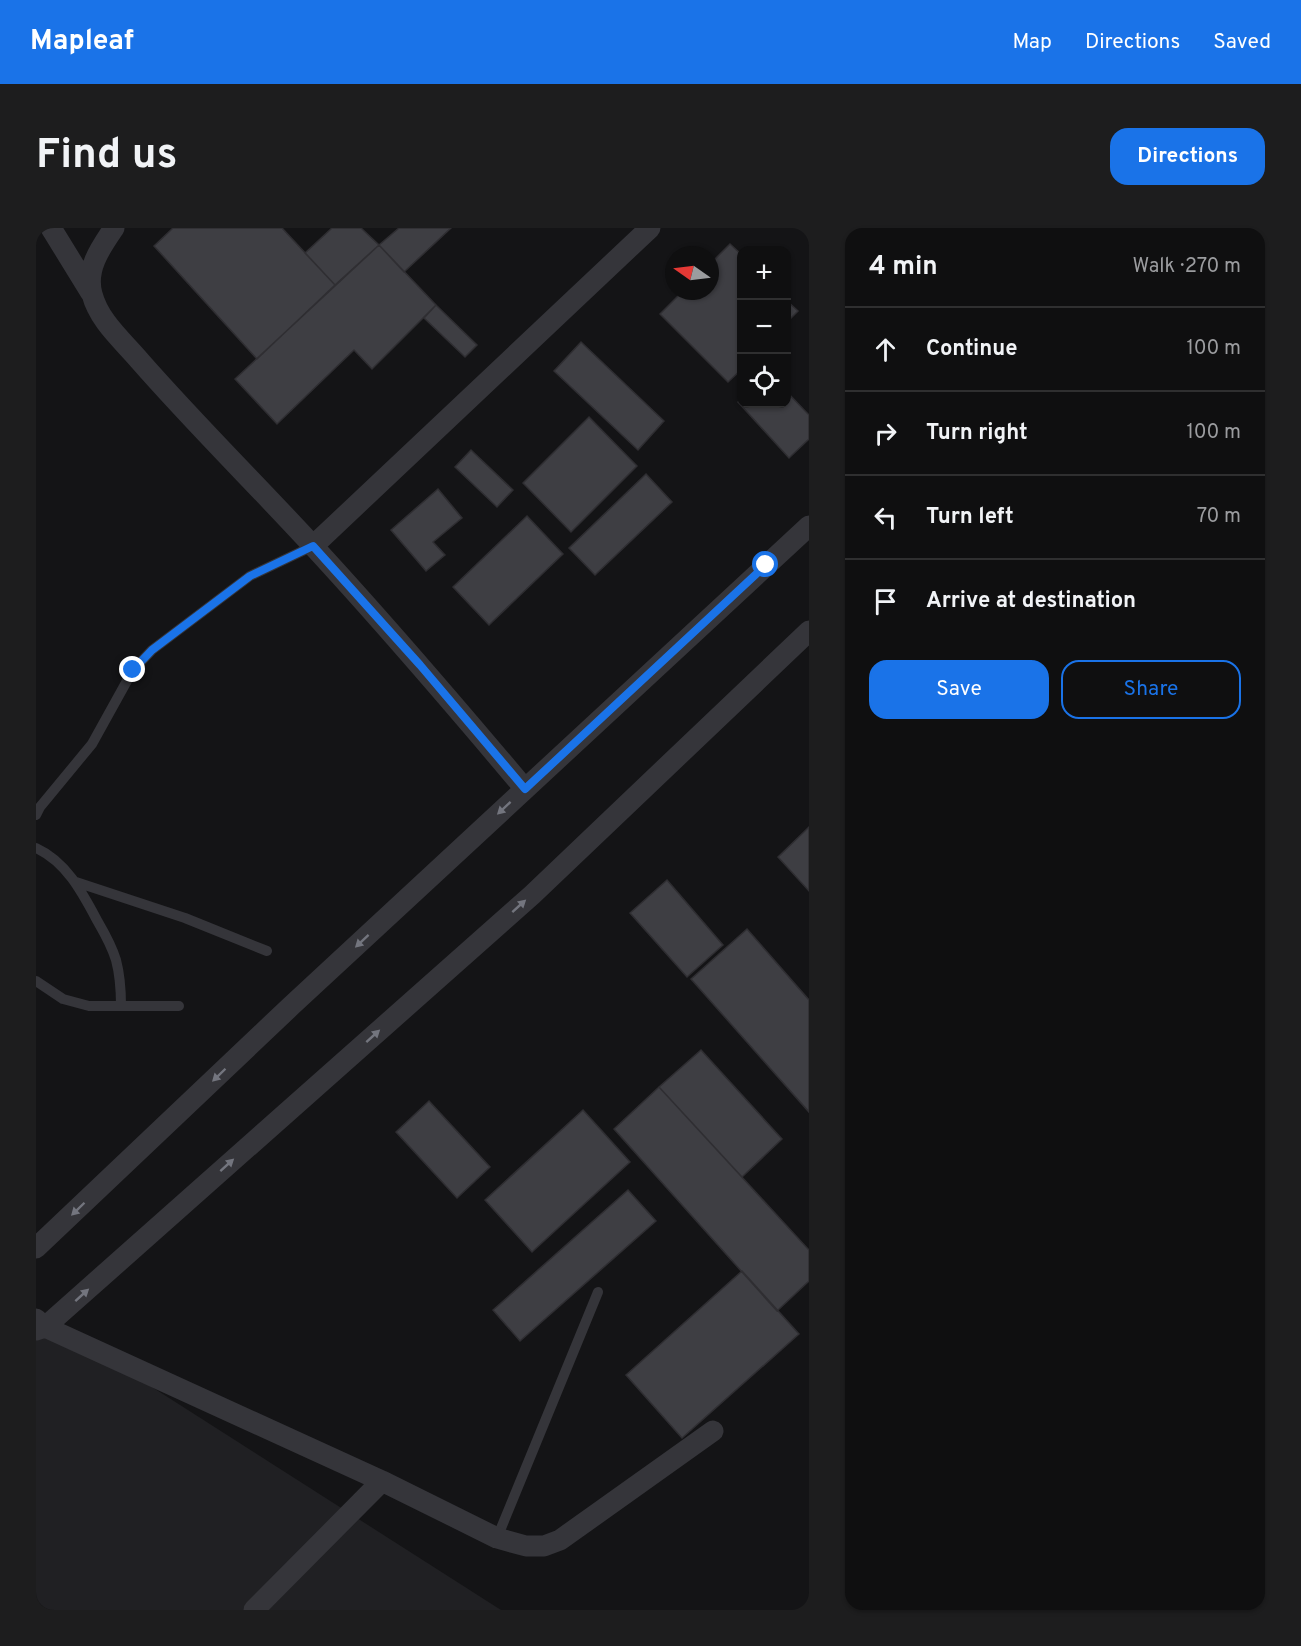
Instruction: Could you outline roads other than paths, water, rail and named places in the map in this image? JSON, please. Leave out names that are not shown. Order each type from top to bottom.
[{"type":"street","points":[[51,228],[91,293],[100,315],[420,665],[525,789]]},
{"type":"street","points":[[91,293],[92,266],[102,245],[114,228]]},
{"type":"street","points":[[313,546],[650,228]]},
{"type":"street","points":[[36,1248],[291,1006],[809,526]]},
{"type":"street","points":[[713,1431],[560,1540],[543,1546],[526,1546],[497,1538],[381,1481],[39,1325],[532,895],[809,631]]},
{"type":"street","points":[[254,1610],[381,1481]]},
{"type":"lane","points":[[36,814],[92,744],[133,670],[152,650],[250,576],[313,546]]},
{"type":"lane","points":[[36,848],[45,852],[76,882],[106,937],[116,958],[121,1006]]},
{"type":"lane","points":[[76,882],[185,918],[267,951]]},
{"type":"lane","points":[[36,981],[63,999],[88,1006],[179,1006]]},
{"type":"lane","points":[[497,1538],[598,1292]]}]
